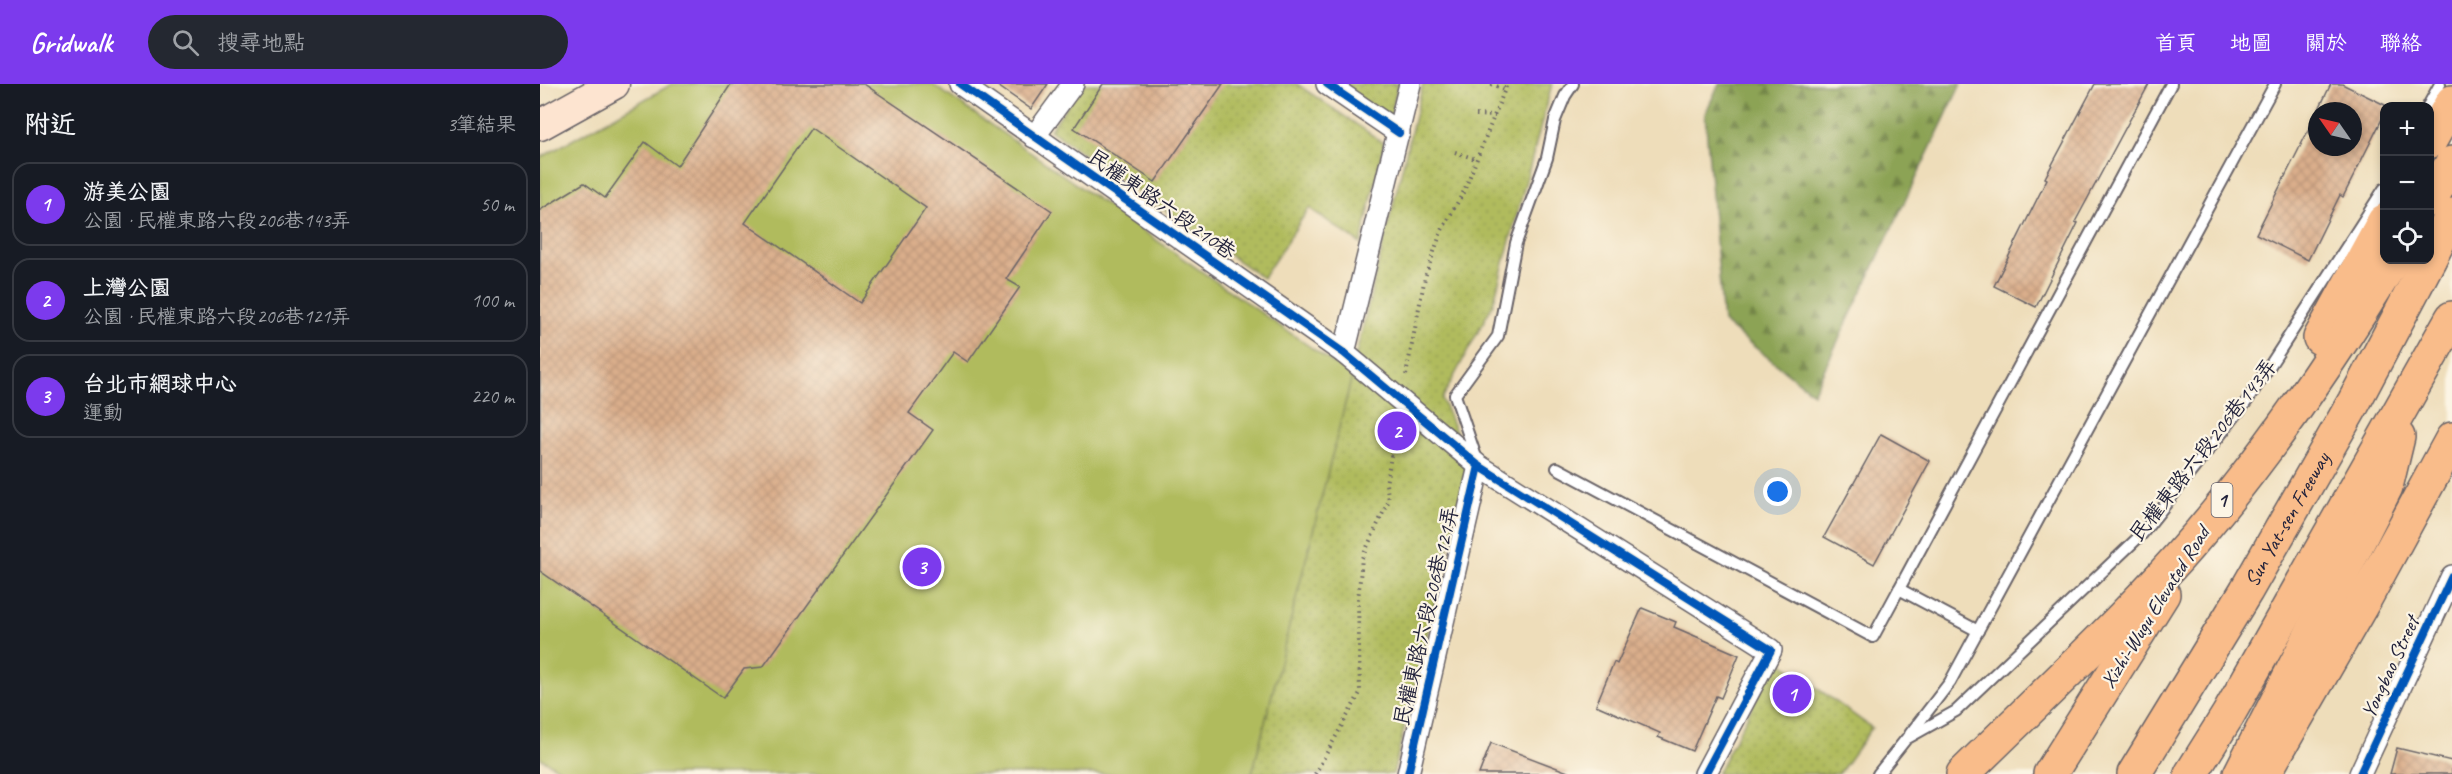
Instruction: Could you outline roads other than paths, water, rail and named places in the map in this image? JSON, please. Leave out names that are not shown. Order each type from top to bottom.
[{"type":"highway","points":[[2434,134],[2452,102]]},
{"type":"highway","points":[[2434,193],[2452,163]]},
{"type":"highway","name":"Sun Yat-sen Freeway","points":[[2434,249],[2452,215]]},
{"type":"highway","name":"Xizhi-Wugu Elevated Road","points":[[2049,774],[2241,469],[2317,342],[2380,230]]},
{"type":"highway","points":[[1963,774],[2178,558],[2285,425],[2390,264]]},
{"type":"highway","name":"Sun Yat-sen Freeway","points":[[2134,774],[2263,561],[2354,402],[2426,264]]},
{"type":"highway","points":[[2191,774],[2228,716],[2452,318]]},
{"type":"highway","points":[[2240,774],[2386,487],[2408,397]]},
{"type":"highway","points":[[2264,774],[2360,607],[2452,439]]},
{"type":"main road","points":[[540,125],[614,84]]},
{"type":"street","name":"民權東路六段210巷","points":[[960,84],[1344,353],[1479,466],[1771,650],[1705,774]]},
{"type":"street","points":[[1034,137],[1073,84]]},
{"type":"street","points":[[1327,84],[1399,133]]},
{"type":"street","points":[[1344,353],[1410,84]]},
{"type":"street","name":"民權東路六段206巷121弄","points":[[1408,774],[1479,466]]},
{"type":"street","name":"Yongbao Street","points":[[2360,774],[2452,576]]},
{"type":"lane","points":[[1479,466],[1455,395],[1498,336],[1516,243],[1547,158],[1555,120],[1573,84]]},
{"type":"lane","points":[[1557,468],[1873,637],[2171,84]]},
{"type":"lane","points":[[1906,739],[1950,682],[2275,84]]},
{"type":"lane","points":[[2430,102],[2440,84]]},
{"type":"lane","name":"民權東路六段206巷143弄","points":[[1878,774],[1906,739],[1956,711],[2142,534],[2247,401],[2380,197]]},
{"type":"lane","points":[[1899,589],[1978,631]]},
{"type":"place","name":"上灣公園","points":[[1397,431]]},
{"type":"place","name":"台北市網球中心","points":[[922,567]]},
{"type":"place","name":"游美公園","points":[[1792,694]]}]
